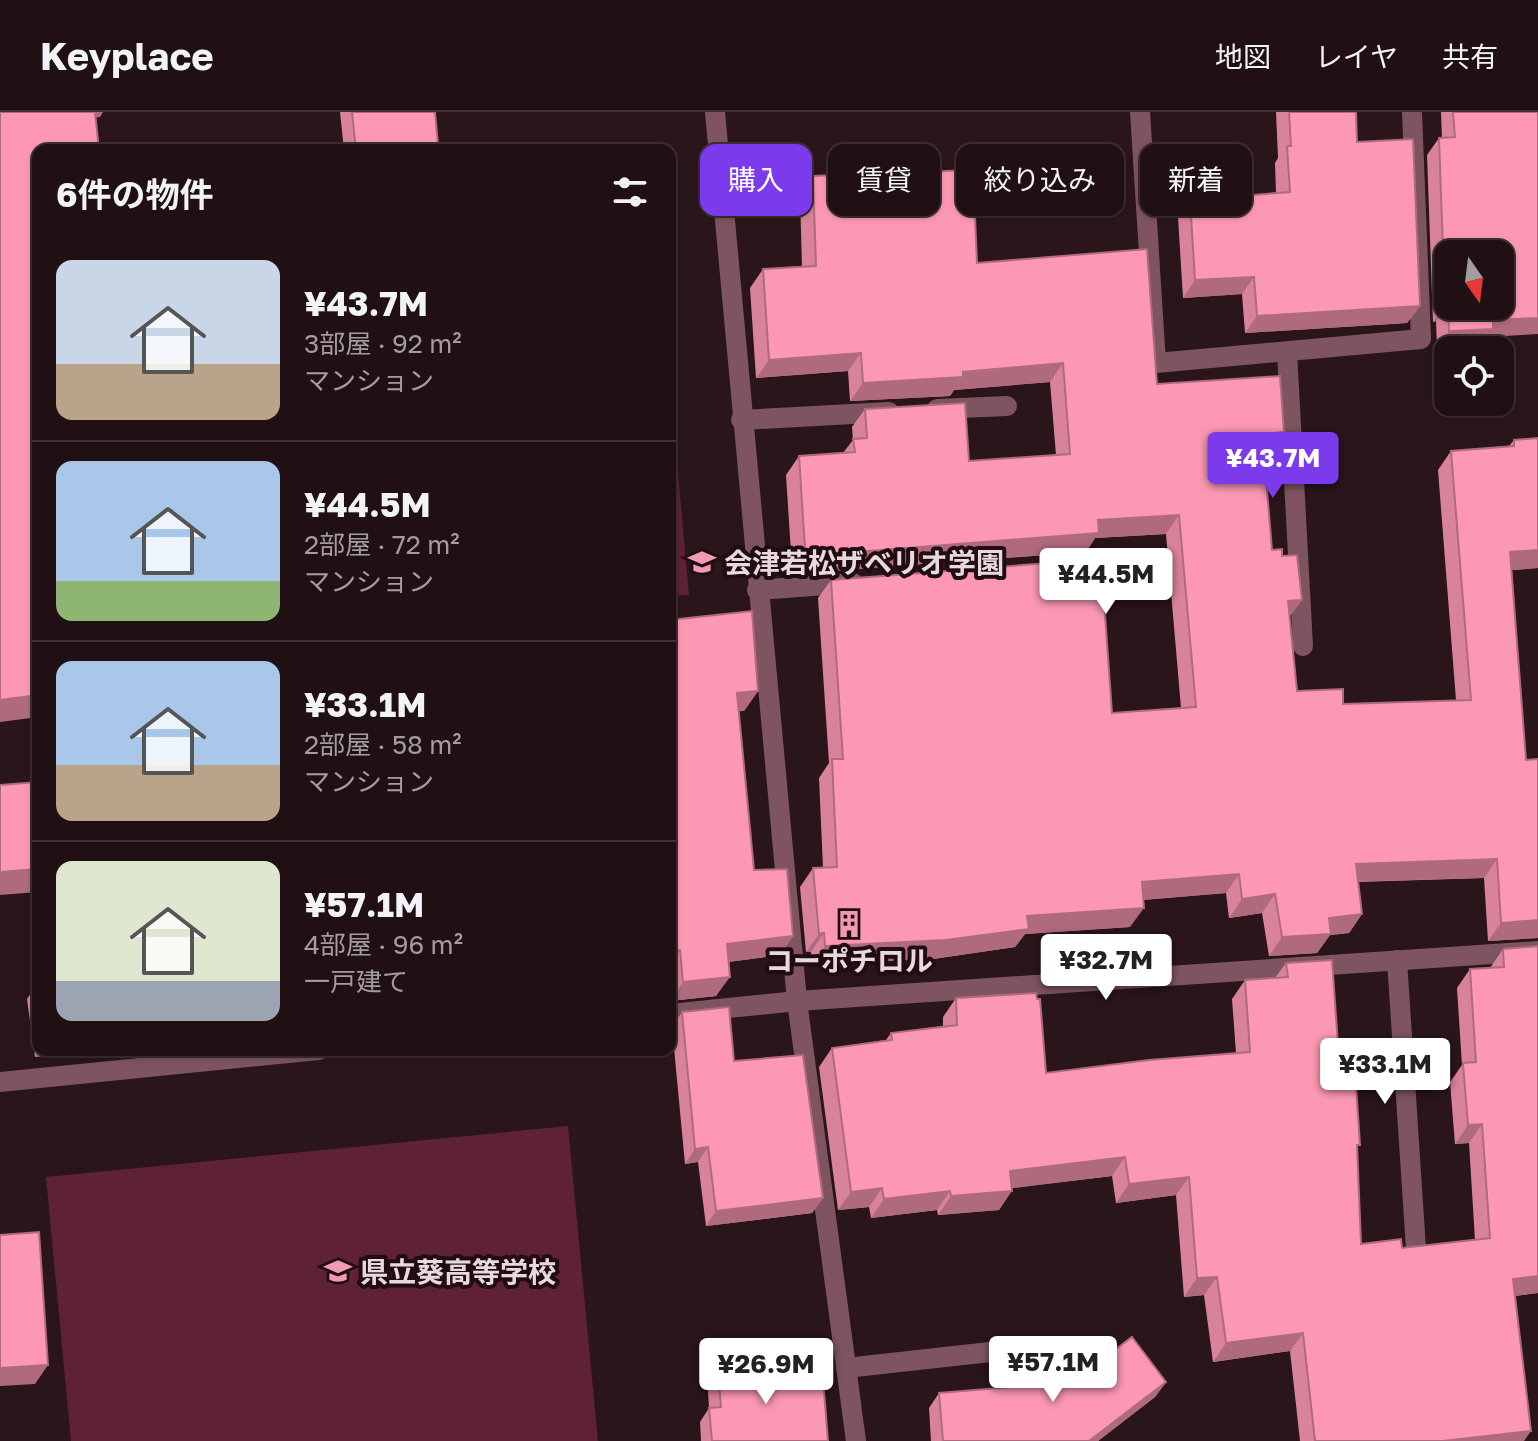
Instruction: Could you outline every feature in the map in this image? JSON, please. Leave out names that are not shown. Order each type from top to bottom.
[{"type":"street","points":[[715,112],[797,1001],[856,1441]]},
{"type":"street","points":[[1140,112],[1156,363],[1421,339],[1412,112]]},
{"type":"street","points":[[1287,352],[1303,646]]},
{"type":"street","points":[[741,420],[1007,406]]},
{"type":"street","points":[[1054,567],[1148,560]]},
{"type":"street","points":[[757,590],[867,581]]},
{"type":"street","points":[[676,1013],[797,1001],[1538,951]]},
{"type":"street","points":[[1397,960],[1416,1249]]},
{"type":"street","points":[[0,1082],[259,1056]]},
{"type":"street","points":[[846,1368],[1017,1349]]},
{"type":"shaded area","points":[[676,449],[689,595],[676,596]]},
{"type":"shaded area","name":"県立葵高等学校","points":[[568,1126],[598,1441],[71,1441],[46,1177]]},
{"type":"building","points":[[0,112],[95,112],[98,144],[32,144],[32,696],[0,700]]},
{"type":"building","points":[[352,112],[435,112],[438,144],[355,144]]},
{"type":"building","points":[[1289,112],[1356,112],[1357,142],[1413,139],[1420,306],[1257,316],[1254,277],[1195,280],[1191,216],[1252,216],[1252,195],[1290,192],[1287,146],[1291,146]]},
{"type":"building","points":[[1453,112],[1538,112],[1538,318],[1514,319],[1514,240],[1443,240],[1439,138],[1455,137]]},
{"type":"building","points":[[940,171],[956,171],[956,216],[975,216],[977,263],[1147,249],[1157,384],[1280,376],[1284,432],[1274,433],[1276,466],[1265,467],[1272,550],[1282,549],[1282,556],[1297,555],[1302,600],[1288,601],[1297,691],[1343,689],[1343,704],[1471,700],[1451,451],[1514,446],[1514,440],[1538,438],[1538,550],[1510,552],[1526,760],[1538,759],[1538,920],[1501,923],[1497,859],[1356,864],[1362,914],[1329,918],[1331,934],[1282,937],[1275,894],[1242,899],[1239,874],[1142,882],[1144,908],[1027,916],[1029,929],[946,940],[825,946],[824,933],[819,934],[813,868],[837,867],[832,759],[843,759],[831,580],[1101,559],[1112,713],[1196,707],[1179,515],[1098,520],[1099,533],[830,554],[829,548],[805,549],[799,456],[855,452],[853,439],[867,438],[865,409],[965,403],[969,461],[1070,454],[1063,363],[963,372],[963,377],[863,383],[861,353],[769,360],[763,269],[816,266],[813,176],[828,175],[828,216],[940,216]]},
{"type":"building","points":[[1449,320],[1493,320],[1493,329],[1449,331]]},
{"type":"building","points":[[752,611],[758,691],[737,693],[754,870],[787,869],[793,936],[727,944],[730,977],[683,982],[680,950],[676,950],[676,619]]},
{"type":"building","points":[[32,782],[32,869],[0,872],[0,785]]},
{"type":"building","points":[[1538,946],[1538,1276],[1513,1279],[1531,1431],[1443,1441],[1315,1441],[1303,1333],[1226,1343],[1217,1277],[1197,1278],[1189,1177],[1129,1184],[1125,1157],[1010,1171],[1012,1191],[951,1196],[950,1191],[884,1199],[882,1188],[851,1192],[832,1048],[892,1040],[891,1033],[957,1025],[956,998],[1036,993],[1037,999],[1040,999],[1046,1073],[1250,1052],[1245,980],[1288,977],[1286,963],[1332,960],[1340,1073],[1355,1072],[1360,1145],[1357,1145],[1361,1244],[1401,1239],[1402,1248],[1490,1238],[1482,1124],[1468,1125],[1463,1063],[1476,1062],[1470,969],[1504,967],[1503,949]]},
{"type":"building","points":[[729,1007],[734,1061],[803,1055],[823,1198],[716,1211],[708,1147],[695,1149],[682,1012]]},
{"type":"building","points":[[39,1232],[48,1365],[0,1368],[0,1235]]},
{"type":"building","points":[[1132,1337],[1166,1382],[1089,1441],[943,1441],[939,1393],[1072,1382]]},
{"type":"building","points":[[764,1357],[766,1383],[823,1379],[828,1441],[712,1441],[709,1408],[721,1407],[717,1360]]},
{"type":"place","name":"会津若松ザベリオ学園","points":[[702,562]]},
{"type":"place","name":"コーポチロル","points":[[849,924]]},
{"type":"place","name":"県立葵高等学校","points":[[338,1271]]}]
